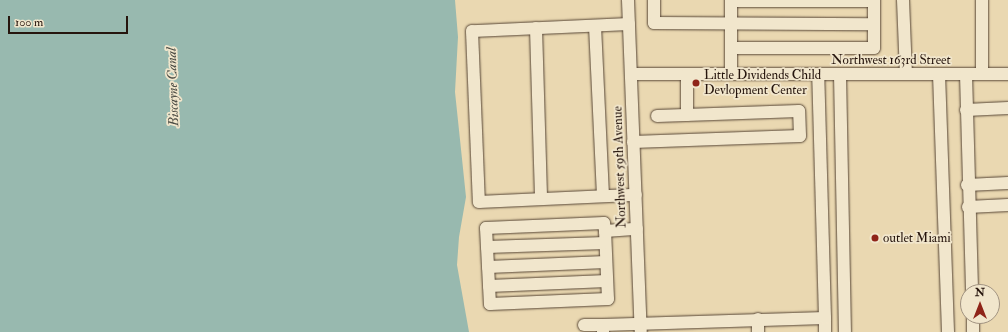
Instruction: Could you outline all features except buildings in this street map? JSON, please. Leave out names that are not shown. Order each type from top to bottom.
[{"type":"street","name":"Northwest 59th Avenue","points":[[628,0],[641,327]]},
{"type":"street","points":[[654,0],[654,23],[874,24]]},
{"type":"street","points":[[903,0],[906,74]]},
{"type":"street","points":[[982,0],[982,74]]},
{"type":"street","points":[[731,48],[874,48],[874,1],[731,1],[731,24],[731,48],[731,74]]},
{"type":"street","points":[[629,24],[472,31],[479,202],[636,195]]},
{"type":"street","points":[[595,26],[603,196]]},
{"type":"street","points":[[536,28],[541,199]]},
{"type":"street","name":"Northwest 163rd Street","points":[[631,74],[1008,74]]},
{"type":"street","points":[[687,74],[687,115]]},
{"type":"street","points":[[818,74],[825,332]]},
{"type":"street","points":[[840,74],[845,332]]},
{"type":"street","points":[[938,74],[948,332]]},
{"type":"street","points":[[966,74],[967,185],[972,284]]},
{"type":"street","points":[[966,110],[1008,108]]},
{"type":"street","points":[[657,116],[819,110]]},
{"type":"street","points":[[634,142],[800,136],[800,111]]},
{"type":"street","points":[[967,185],[1008,183]]},
{"type":"street","points":[[968,207],[1008,205]]},
{"type":"street","points":[[604,223],[605,231],[608,299],[490,304],[486,228],[604,223]]},
{"type":"street","points":[[605,231],[637,229]]},
{"type":"street","points":[[487,247],[605,243]]},
{"type":"street","points":[[488,267],[606,262]]},
{"type":"street","points":[[489,286],[607,281]]},
{"type":"street","points":[[584,325],[603,328],[641,327],[758,319],[825,318]]},
{"type":"street","points":[[758,319],[758,332]]},
{"type":"water","name":"Biscayne Canal","points":[[0,0],[455,0],[458,37],[455,92],[466,197],[459,237],[457,265],[469,332],[0,332]]},
{"type":"place","name":"Little Dividends Child Devlopment Center","points":[[696,83]]},
{"type":"place","name":"outlet Miami","points":[[875,238]]}]
